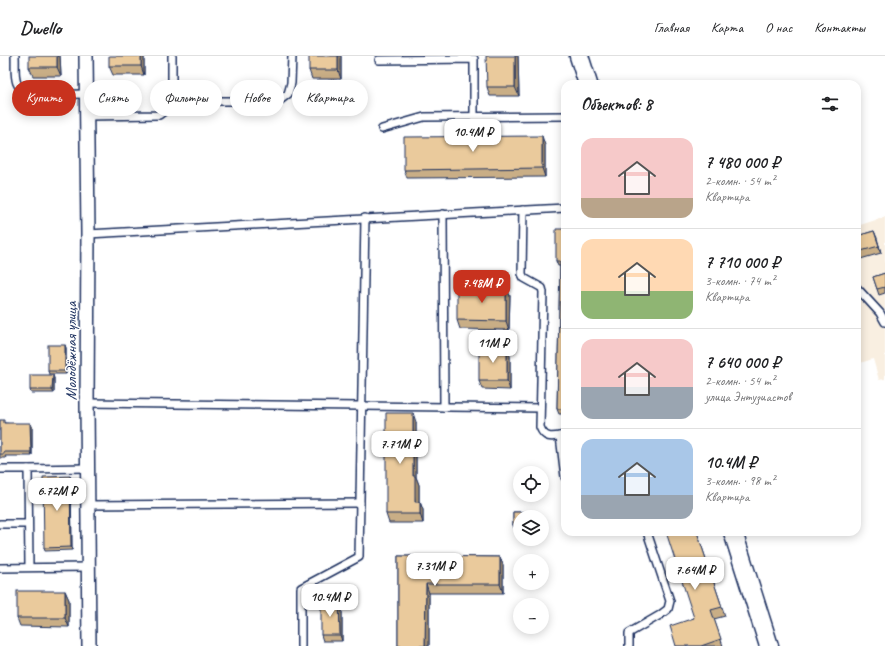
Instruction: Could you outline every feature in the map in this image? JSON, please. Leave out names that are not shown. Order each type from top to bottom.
[{"type":"main road","points":[[579,56],[587,80]]},
{"type":"main road","points":[[734,536],[769,646]]},
{"type":"street","name":"Молодёжная улица","points":[[86,56],[86,80]]},
{"type":"street","name":"Молодёжная улица","points":[[87,116],[89,646]]},
{"type":"lane","points":[[15,56],[16,82],[18,88],[24,92],[30,95],[84,94]]},
{"type":"lane","points":[[172,56],[172,80]]},
{"type":"lane","points":[[222,101],[279,100],[288,94],[291,83],[292,56]]},
{"type":"lane","points":[[379,60],[474,59],[474,117]]},
{"type":"lane","points":[[382,129],[424,118],[561,116]]},
{"type":"lane","points":[[88,234],[561,208]]},
{"type":"lane","points":[[523,210],[522,274],[524,278],[542,288],[544,292],[540,427],[542,433],[546,436],[561,436]]},
{"type":"lane","points":[[443,214],[444,407]]},
{"type":"lane","points":[[301,646],[301,588],[359,557],[365,218]]},
{"type":"lane","points":[[861,292],[880,313],[885,322]]},
{"type":"lane","points":[[87,403],[540,408]]},
{"type":"lane","points":[[0,469],[88,468]]},
{"type":"lane","points":[[28,469],[29,567]]},
{"type":"lane","points":[[88,505],[360,503]]},
{"type":"lane","points":[[0,524],[28,524]]},
{"type":"lane","points":[[629,646],[629,633],[668,610],[670,601],[648,536]]},
{"type":"lane","points":[[0,568],[88,567]]},
{"type":"shaded area","points":[[885,217],[885,379],[879,380],[873,359],[861,363],[861,225]]},
{"type":"building","points":[[29,56],[57,56],[57,67],[29,67]]},
{"type":"building","points":[[109,56],[141,56],[141,66],[109,66]]},
{"type":"building","points":[[309,56],[338,56],[338,70],[309,70]]},
{"type":"building","points":[[486,56],[515,56],[515,87],[487,87]]},
{"type":"building","points":[[542,136],[542,168],[404,170],[404,137]]},
{"type":"building","points":[[556,229],[561,229],[561,409],[557,409],[560,261],[556,261]]},
{"type":"building","points":[[874,231],[879,246],[861,251],[861,235]]},
{"type":"building","points":[[885,273],[885,287],[877,289],[873,277]]},
{"type":"building","points":[[457,286],[506,287],[506,321],[457,320]]},
{"type":"building","points":[[48,345],[65,345],[65,371],[48,371]]},
{"type":"building","points":[[479,347],[507,347],[507,381],[479,381]]},
{"type":"building","points":[[30,375],[53,375],[52,390],[30,390]]},
{"type":"building","points":[[386,413],[413,413],[413,476],[415,476],[415,502],[420,502],[420,514],[386,514]]},
{"type":"building","points":[[0,420],[4,420],[4,423],[30,423],[31,452],[4,452],[4,454],[0,454]]},
{"type":"building","points":[[70,476],[71,547],[44,548],[43,477]]},
{"type":"building","points":[[667,536],[698,536],[722,607],[711,610],[721,639],[701,646],[676,646],[670,626],[694,618]]},
{"type":"building","points":[[398,556],[500,557],[500,584],[426,584],[425,646],[398,646]]},
{"type":"building","points":[[17,591],[65,591],[65,618],[17,618]]},
{"type":"building","points":[[339,600],[340,635],[321,635],[321,601]]}]
